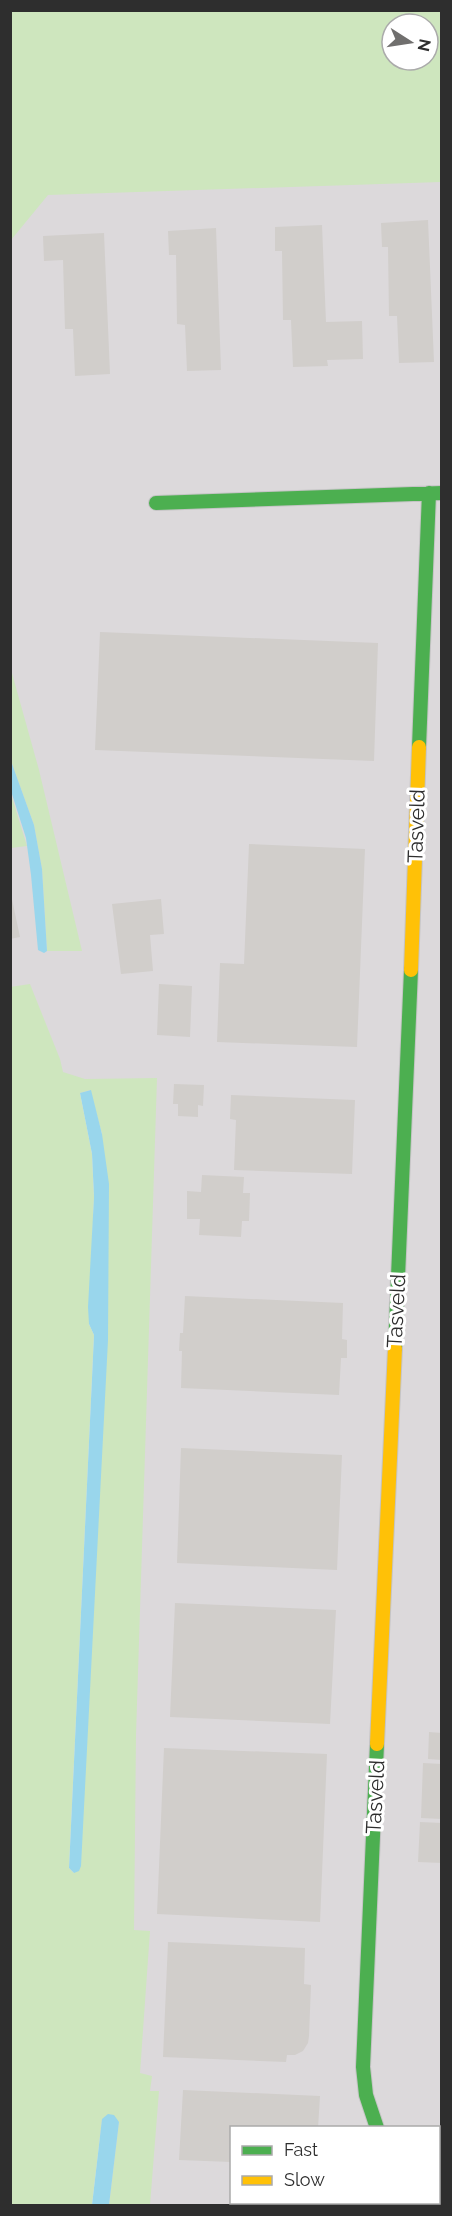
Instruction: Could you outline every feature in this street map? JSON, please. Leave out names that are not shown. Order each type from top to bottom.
[{"type":"street","name":"Tasveld","points":[[156,503],[435,493],[406,1082],[363,2067],[366,2095],[377,2126]]},
{"type":"shaded area","points":[[441,75],[441,2205],[98,2205],[127,1137],[11,1030],[10,125]]},
{"type":"green space","points":[[11,10],[441,11],[441,182],[48,195],[11,240]]},
{"type":"green space","points":[[10,666],[39,770],[82,951],[47,951],[42,869],[34,825],[11,761]]},
{"type":"green space","points":[[10,791],[27,846],[10,848]]},
{"type":"green space","points":[[30,984],[63,1072],[85,1079],[157,1078],[136,1735],[134,1930],[150,1931],[140,2073],[152,2076],[150,2091],[159,2091],[150,2205],[109,2205],[119,2122],[102,2119],[92,2205],[11,2205],[10,987]],"holes":[[[90,1090],[102,1134],[74,1873],[69,1868],[94,1335],[89,1324],[94,1197],[92,1154],[80,1093]]]},
{"type":"water","points":[[11,761],[34,825],[42,869],[47,951],[44,953],[38,950],[26,838],[11,791]]},
{"type":"water","points":[[91,1090],[102,1134],[109,1184],[108,1340],[81,1866],[79,1871],[74,1873],[69,1868],[94,1335],[89,1324],[88,1307],[94,1197],[92,1154],[80,1093]]},
{"type":"water","points":[[108,2114],[114,2115],[119,2122],[109,2205],[92,2205],[102,2119]]},
{"type":"building","points":[[428,220],[434,362],[399,363],[397,316],[389,316],[388,247],[382,247],[381,223]]},
{"type":"building","points":[[322,225],[326,322],[362,321],[363,359],[327,360],[328,366],[293,367],[291,320],[283,320],[282,251],[275,251],[275,227]]},
{"type":"building","points":[[216,228],[221,370],[187,371],[185,325],[177,324],[176,255],[169,255],[168,231]]},
{"type":"building","points":[[104,233],[110,374],[75,376],[73,329],[65,329],[63,260],[44,261],[43,236]]},
{"type":"building","points":[[100,632],[378,643],[374,761],[95,750]]},
{"type":"building","points":[[249,844],[365,849],[357,1047],[217,1042],[220,963],[244,964]]},
{"type":"building","points":[[10,890],[20,937],[10,939]]},
{"type":"building","points":[[161,899],[164,934],[150,935],[153,971],[121,974],[112,904]]},
{"type":"building","points":[[159,984],[192,986],[190,1037],[157,1035]]},
{"type":"building","points":[[174,1084],[204,1085],[203,1106],[198,1105],[198,1117],[178,1116],[178,1104],[173,1104]]},
{"type":"building","points":[[231,1095],[355,1100],[352,1174],[234,1170],[236,1120],[230,1119]]},
{"type":"building","points":[[202,1175],[244,1177],[243,1193],[250,1193],[249,1221],[242,1221],[241,1237],[199,1235],[200,1219],[187,1219],[187,1191],[201,1192]]},
{"type":"building","points":[[185,1296],[343,1303],[342,1339],[347,1340],[347,1358],[341,1358],[339,1395],[181,1388],[182,1351],[179,1351],[180,1333],[183,1333]]},
{"type":"building","points":[[181,1448],[342,1455],[337,1570],[177,1563]]},
{"type":"building","points":[[175,1603],[336,1610],[330,1724],[170,1717]]},
{"type":"building","points":[[429,1732],[442,1733],[442,1760],[428,1759]]},
{"type":"building","points":[[164,1748],[327,1754],[320,1922],[157,1914]]},
{"type":"building","points":[[423,1763],[442,1764],[442,1819],[421,1818]]},
{"type":"building","points":[[420,1822],[442,1823],[442,1863],[418,1862]]},
{"type":"building","points":[[168,1942],[305,1948],[304,1984],[311,1985],[309,2036],[303,2051],[295,2055],[287,2055],[286,2062],[163,2057]]},
{"type":"building","points":[[183,2090],[320,2096],[318,2126],[230,2126],[230,2162],[179,2160]]},
{"type":"traffic: fast","points":[[419,747],[429,493]]},
{"type":"traffic: fast","points":[[156,503],[442,493]]},
{"type":"traffic: fast","points":[[395,1348],[411,970]]},
{"type":"traffic: fast","points":[[376,2126],[366,2095],[363,2067],[377,1744]]},
{"type":"traffic: slow","points":[[411,970],[419,747]]},
{"type":"traffic: slow","points":[[377,1744],[395,1348]]}]
